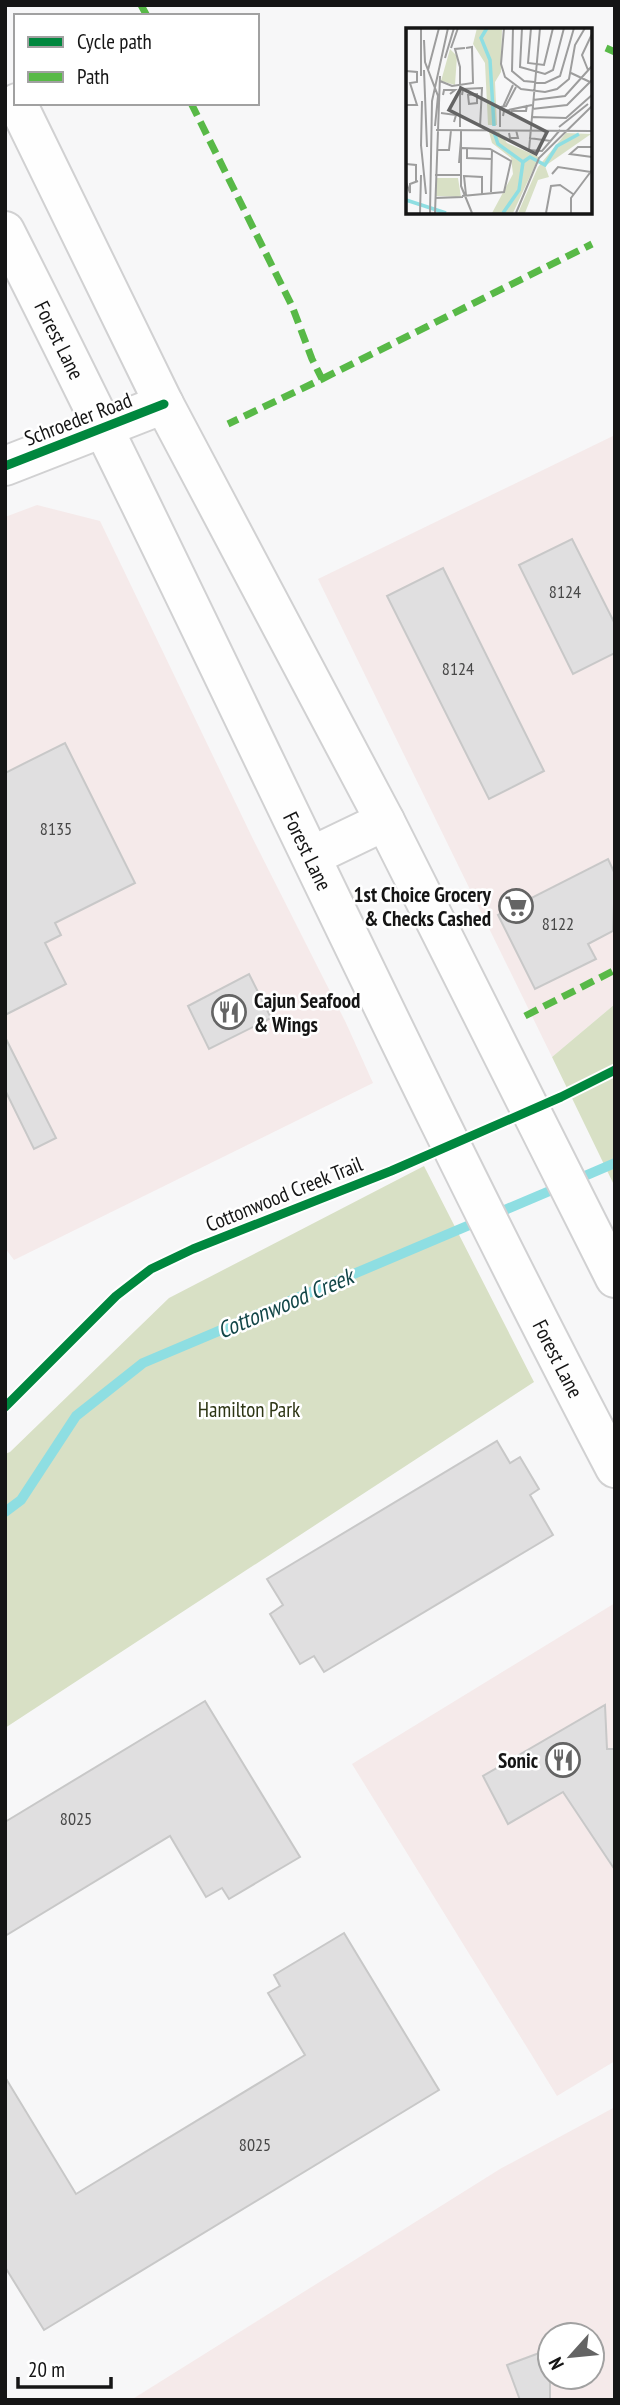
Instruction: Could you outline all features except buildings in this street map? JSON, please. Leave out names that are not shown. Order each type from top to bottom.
[{"type":"main road","points":[[5,80],[14,98]]},
{"type":"main road","points":[[17,105],[164,404],[385,821],[615,1278]]},
{"type":"main road","name":"Forest Lane","points":[[5,231],[105,428],[440,1124],[548,1342],[615,1468]]},
{"type":"main road","name":"Schroeder Road","points":[[5,466],[164,404]]},
{"type":"main road","points":[[312,856],[385,821]]},
{"type":"shaded area","points":[[615,435],[615,1004],[552,1057],[318,579]]},
{"type":"shaded area","points":[[37,505],[100,521],[373,1083],[14,1260],[5,1248],[5,517]]},
{"type":"shaded area","points":[[615,1603],[615,2061],[557,2096],[352,1764]]},
{"type":"shaded area","points":[[615,2107],[615,2400],[131,2400],[500,2169]]},
{"type":"green space","points":[[615,1004],[615,1187],[552,1057]]},
{"type":"green space","name":"Hamilton Park","points":[[424,1166],[534,1382],[5,1728],[5,1454],[169,1298]]},
{"type":"waterway","name":"Cottonwood Creek","points":[[573,1181],[615,1163]]},
{"type":"waterway","name":"Cottonwood Creek","points":[[493,1215],[559,1187]]},
{"type":"waterway","name":"Cottonwood Creek","points":[[5,1512],[21,1500],[76,1416],[143,1363],[479,1221]]},
{"type":"marked path","points":[[141,5],[146,14]]},
{"type":"marked path","points":[[606,48],[615,52]]},
{"type":"marked path","points":[[192,105],[292,306],[322,379],[228,424]]},
{"type":"marked path","points":[[322,379],[592,244]]},
{"type":"marked path","points":[[525,1016],[615,970]]},
{"type":"cycle path","points":[[5,466],[164,404]]},
{"type":"cycle path","name":"Cottonwood Creek Trail","points":[[5,1407],[116,1296],[151,1269],[193,1249],[391,1171],[561,1097],[615,1070]]},
{"type":"place","name":"1st Choice Grocery & Checks Cashed","points":[[516,906]]},
{"type":"place","name":"Cajun Seafood & Wings","points":[[229,1012]]},
{"type":"place","name":"Sonic","points":[[563,1760]]}]
